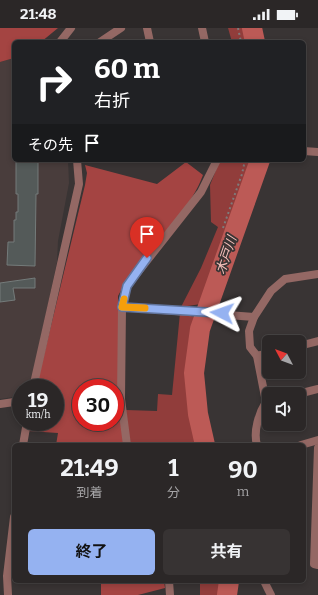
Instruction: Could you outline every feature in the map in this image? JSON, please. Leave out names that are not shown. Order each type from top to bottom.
[{"type":"street","points":[[62,40],[71,28]]},
{"type":"street","points":[[103,40],[121,28]]},
{"type":"street","points":[[147,28],[150,40]]},
{"type":"street","points":[[202,28],[204,40]]},
{"type":"street","points":[[306,151],[318,152]]},
{"type":"street","points":[[35,379],[79,184],[77,162]]},
{"type":"street","points":[[127,443],[121,398],[122,307],[127,286],[201,192],[216,162]]},
{"type":"street","points":[[264,387],[257,356],[250,347],[250,316],[271,291],[285,279],[318,274]]},
{"type":"street","points":[[122,307],[250,316]]},
{"type":"street","points":[[306,344],[318,341]]},
{"type":"street","points":[[257,356],[262,355]]},
{"type":"street","points":[[306,392],[318,389]]},
{"type":"street","points":[[0,404],[12,402]]},
{"type":"street","points":[[256,443],[255,439],[262,408]]},
{"type":"street","points":[[23,443],[25,431]]},
{"type":"street","points":[[306,444],[318,440]]},
{"type":"street","points":[[318,448],[314,564],[318,565]]},
{"type":"street","points":[[8,595],[7,576],[12,533]]},
{"type":"street","points":[[169,583],[170,595]]},
{"type":"street","points":[[265,583],[271,595]]},
{"type":"path","points":[[238,28],[241,40]]},
{"type":"path","points":[[223,228],[242,174],[244,162]]},
{"type":"shaded area","points":[[0,28],[58,28],[43,40],[12,40],[12,59],[0,62]]},
{"type":"shaded area","points":[[228,28],[247,28],[250,40],[231,40]]},
{"type":"shaded area","points":[[12,59],[12,162],[68,162],[69,183],[58,241],[57,262],[32,379],[12,379],[12,397],[0,399],[0,62]]},
{"type":"shaded area","points":[[186,162],[203,175],[196,191],[186,206],[138,265],[118,296],[118,379],[72,379],[72,431],[123,431],[125,443],[56,443],[58,433],[28,431],[64,431],[64,379],[38,379],[87,173],[85,165],[157,184]]},
{"type":"shaded area","points":[[219,162],[256,162],[254,170],[201,304],[181,307],[201,268],[218,227],[211,222],[210,185]]},
{"type":"shaded area","points":[[180,313],[197,318],[187,371],[200,443],[130,443],[126,410],[157,411],[158,394],[172,395]]},
{"type":"shaded area","points":[[101,583],[164,583],[165,588],[138,595],[101,595]]},
{"type":"shaded area","points":[[200,583],[223,583],[220,595],[200,595]]},
{"type":"building","points":[[16,162],[38,162],[35,266],[7,265],[8,242],[14,242],[14,220],[16,220],[16,212],[18,212],[18,194],[16,194]]},
{"type":"building","points":[[35,278],[35,288],[13,288],[15,300],[0,302],[0,283]]},
{"type":"waterway","name":"木戸川","points":[[252,28],[255,40]]},
{"type":"waterway","name":"木戸川","points":[[205,443],[198,414],[194,373],[200,329],[259,162]]},
{"type":"waterway","name":"木戸川","points":[[227,595],[229,583]]},
{"type":"slow traffic","points":[[124,299],[122,307],[145,308]]},
{"type":"route","points":[[147,258],[127,286],[122,307],[222,313]]}]
